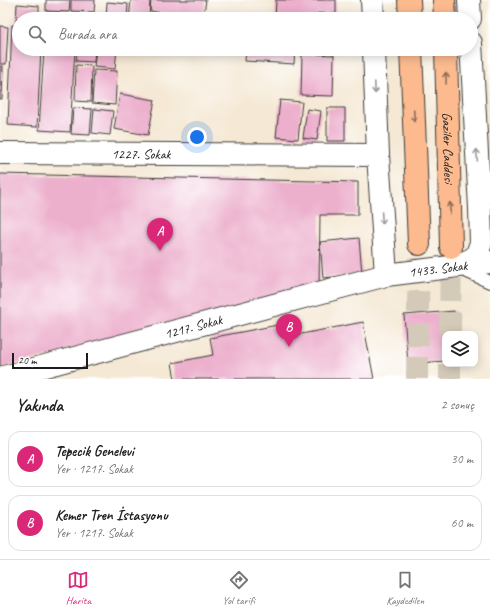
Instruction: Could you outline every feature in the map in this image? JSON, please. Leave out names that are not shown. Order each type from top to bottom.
[{"type":"main road","points":[[409,0],[410,12]]},
{"type":"main road","points":[[444,0],[445,12]]},
{"type":"main road","points":[[411,56],[419,244]]},
{"type":"main road","name":"Gaziler Caddesi","points":[[446,56],[454,257]]},
{"type":"street","points":[[372,0],[373,12]]},
{"type":"street","points":[[468,0],[469,12]]},
{"type":"street","points":[[374,56],[378,155],[386,274]]},
{"type":"street","points":[[454,257],[476,257],[481,243],[472,56]]},
{"type":"street","name":"1227. Sokak","points":[[0,153],[378,155]]},
{"type":"street","points":[[480,208],[485,231],[490,238]]},
{"type":"street","name":"1433. Sokak","points":[[386,274],[454,257],[490,262]]},
{"type":"street","name":"1217. Sokak","points":[[0,378],[386,274]]},
{"type":"lane","points":[[454,257],[490,282]]},
{"type":"building","points":[[46,0],[70,0],[69,12],[46,11]]},
{"type":"building","points":[[71,0],[95,0],[94,12],[71,11]]},
{"type":"building","points":[[131,0],[150,0],[149,12],[130,12]]},
{"type":"building","points":[[151,0],[206,0],[204,12],[150,11]]},
{"type":"building","points":[[276,0],[336,0],[336,12],[275,12]]},
{"type":"building","points":[[107,2],[128,4],[127,12],[106,12]]},
{"type":"building","points":[[17,4],[39,6],[39,12],[17,12]]},
{"type":"building","points":[[12,25],[12,56],[41,56],[37,127],[8,125]]},
{"type":"building","points":[[0,26],[8,27],[6,64],[0,64]]},
{"type":"building","points":[[44,56],[75,56],[70,132],[39,130]]},
{"type":"building","points":[[76,56],[94,56],[94,62],[76,61]]},
{"type":"building","points":[[95,56],[116,56],[115,69],[94,67]]},
{"type":"building","points":[[245,56],[295,56],[294,64],[245,61]]},
{"type":"building","points":[[302,56],[334,56],[333,96],[301,95]]},
{"type":"building","points":[[76,65],[92,66],[91,102],[75,101]]},
{"type":"building","points":[[0,66],[3,66],[2,99],[0,99]]},
{"type":"building","points":[[94,70],[117,71],[115,105],[92,103]]},
{"type":"building","points":[[120,94],[155,100],[148,135],[114,129]]},
{"type":"building","points":[[280,100],[302,102],[298,139],[276,137]]},
{"type":"building","points":[[73,108],[92,109],[90,135],[71,134]]},
{"type":"building","points":[[327,108],[345,108],[345,141],[327,141]]},
{"type":"building","points":[[94,109],[113,111],[110,135],[92,133]]},
{"type":"building","points":[[307,109],[321,111],[317,140],[303,138]]},
{"type":"building","points":[[0,174],[358,182],[358,215],[320,215],[319,287],[0,368]]},
{"type":"building","points":[[359,238],[362,274],[323,278],[320,242]]},
{"type":"building","points":[[454,311],[455,331],[442,331],[442,361],[408,364],[404,315]]},
{"type":"building","points":[[363,322],[374,379],[175,379],[172,363],[213,355],[210,338],[283,324],[286,337]]},
{"type":"tunnel","points":[[417,379],[419,244]]},
{"type":"tunnel","points":[[450,331],[451,249]]},
{"type":"tunnel","points":[[450,367],[450,379]]},
{"type":"place","name":"Tepecik Genelevi","points":[[160,251]]},
{"type":"place","name":"Kemer Tren İstasyonu","points":[[289,347]]}]
